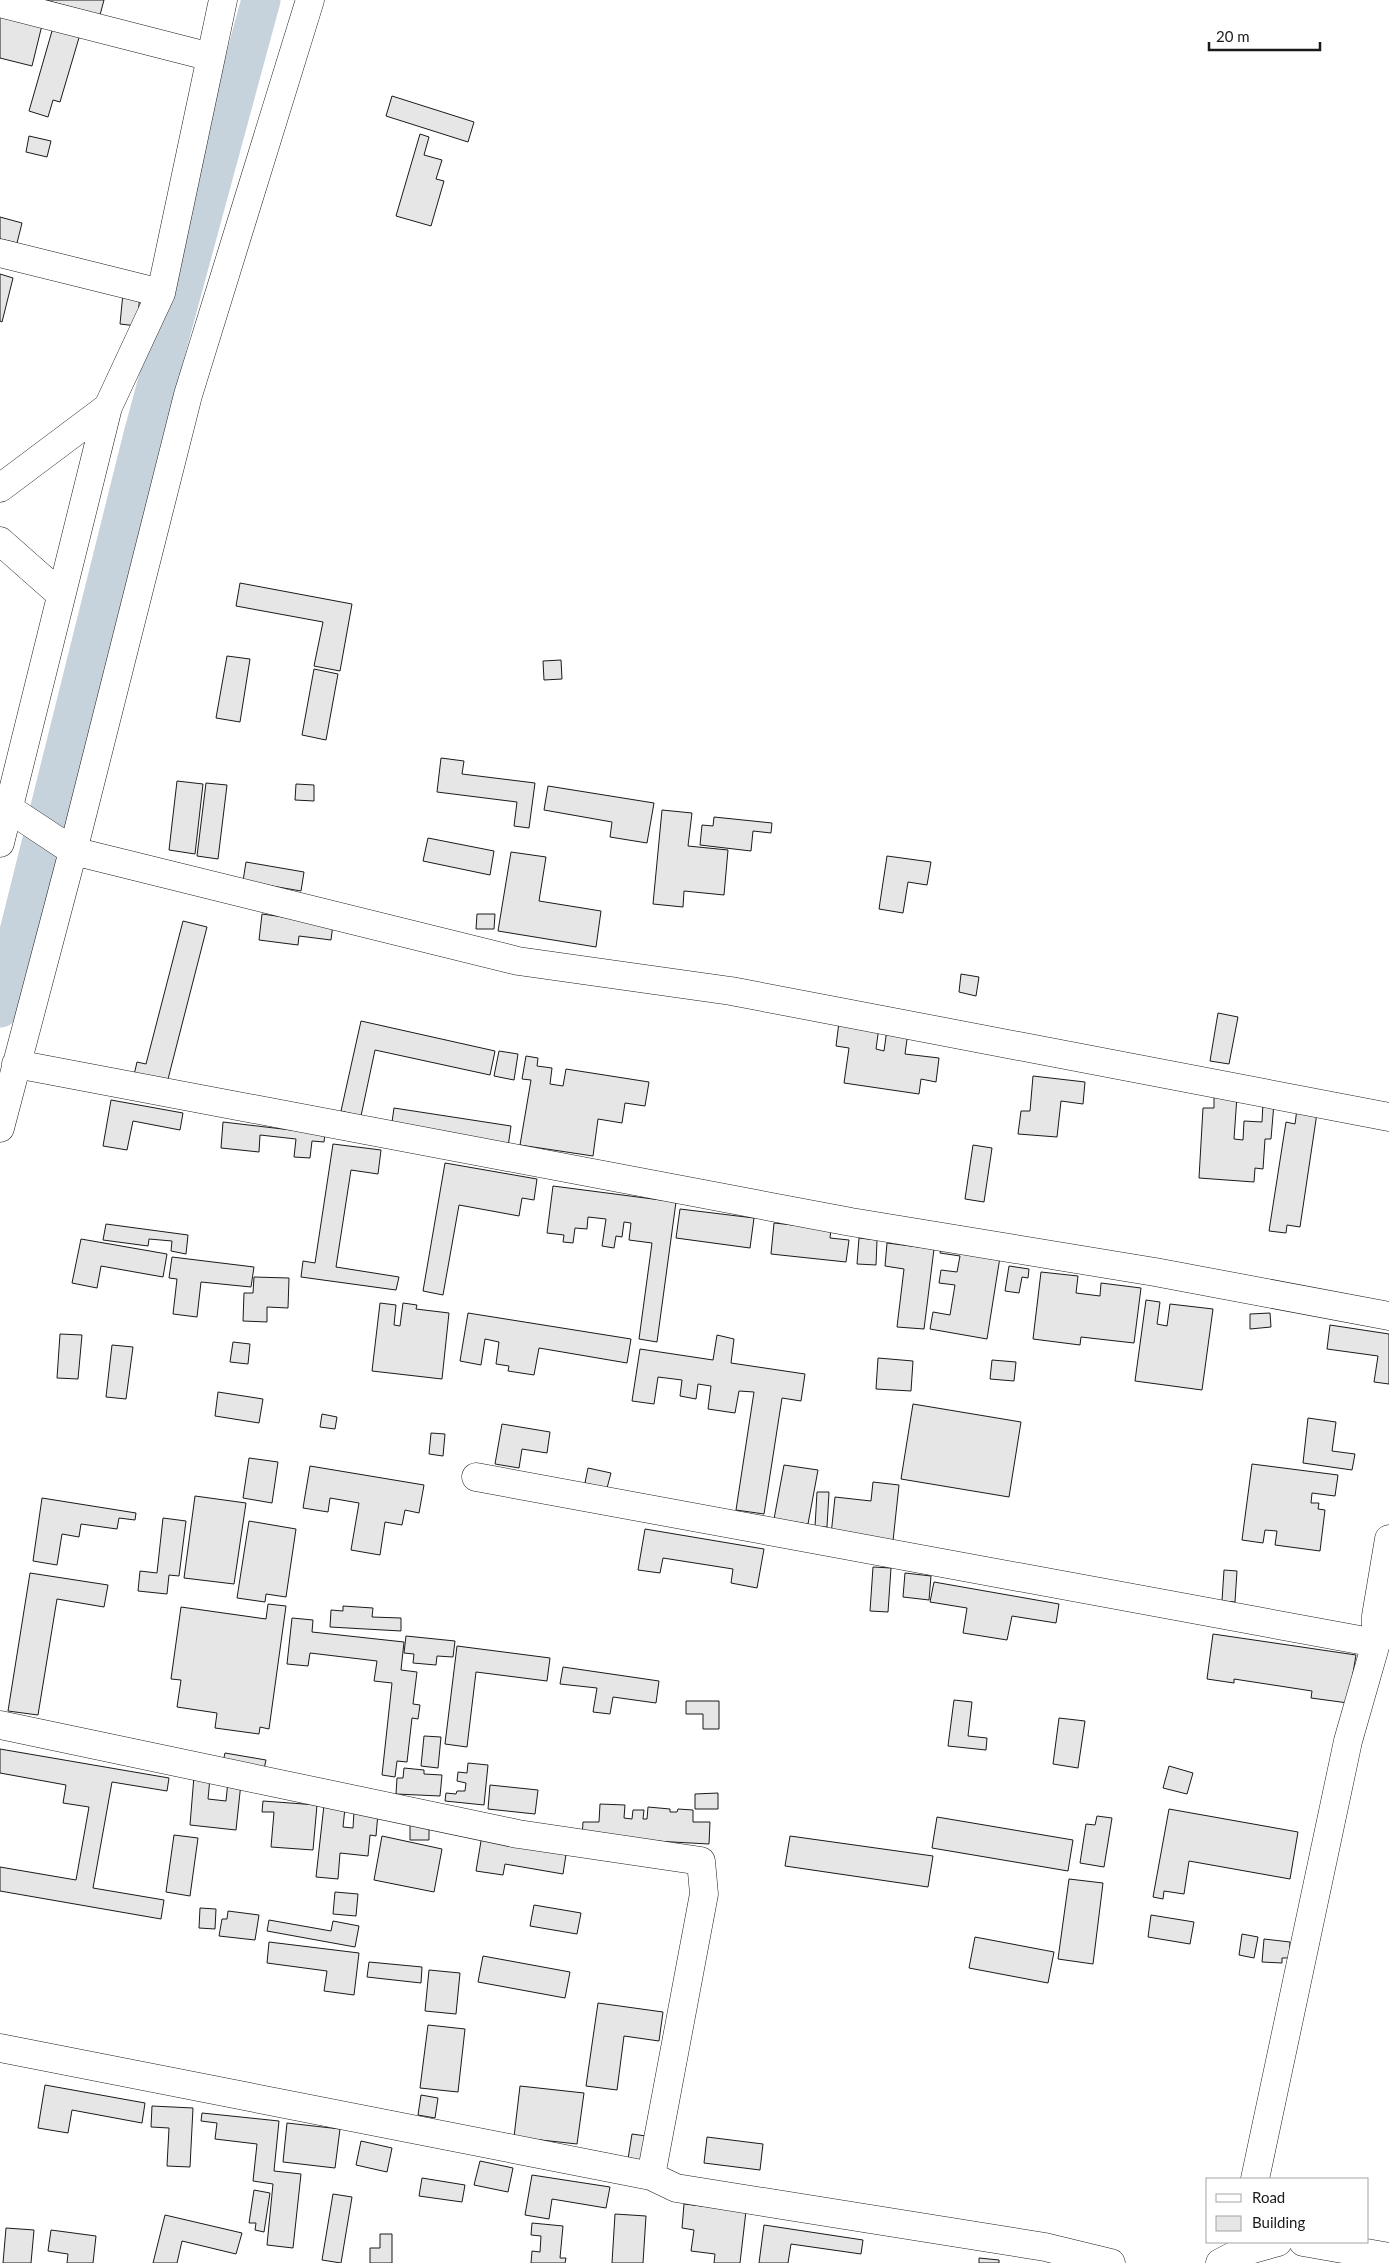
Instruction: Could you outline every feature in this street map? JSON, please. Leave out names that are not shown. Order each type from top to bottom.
[{"type":"street","points":[[0,842],[4,807],[108,407],[161,293],[223,0]]},
{"type":"street","points":[[0,1128],[73,851],[188,396],[310,0]]},
{"type":"street","points":[[0,3],[211,57]]},
{"type":"street","points":[[0,253],[161,293]]},
{"type":"street","points":[[0,488],[108,407]]},
{"type":"street","points":[[0,541],[60,594]]},
{"type":"street","points":[[4,807],[73,851],[518,962],[731,991],[1389,1117]]},
{"type":"street","points":[[16,1064],[841,1220],[1155,1272],[1389,1316]]},
{"type":"street","points":[[476,1477],[1376,1643]]},
{"type":"street","points":[[1255,2178],[1348,1741],[1376,1643],[1376,1616],[1389,1539]]},
{"type":"street","points":[[0,1725],[518,1834],[701,1861],[704,1894],[651,2176]]},
{"type":"street","points":[[0,2048],[651,2176],[676,2188],[1045,2247],[1111,2263]]},
{"type":"street","points":[[1234,2255],[1275,2243]]},
{"type":"street","points":[[1309,2243],[1389,2258]]},
{"type":"building","points":[[45,0],[104,0],[100,15]]},
{"type":"building","points":[[0,11],[43,21],[32,66],[0,58]]},
{"type":"building","points":[[54,24],[81,31],[60,102],[53,100],[48,117],[29,111]]},
{"type":"building","points":[[392,96],[474,122],[468,142],[386,116]]},
{"type":"building","points":[[420,134],[429,137],[424,155],[442,160],[436,179],[444,181],[431,226],[396,216]]},
{"type":"building","points":[[29,136],[51,141],[47,157],[26,152]]},
{"type":"building","points":[[0,217],[22,223],[17,243],[0,239]]},
{"type":"building","points":[[0,274],[13,278],[2,322],[0,321]]},
{"type":"building","points":[[123,293],[140,294],[137,326],[120,324]]},
{"type":"building","points":[[240,583],[352,604],[340,671],[314,666],[323,622],[236,606]]},
{"type":"building","points":[[227,656],[250,659],[240,722],[216,718]]},
{"type":"building","points":[[561,660],[562,679],[544,680],[543,661]]},
{"type":"building","points":[[314,669],[338,674],[326,740],[302,735]]},
{"type":"building","points":[[441,758],[464,761],[462,774],[535,783],[529,828],[514,826],[517,802],[437,792]]},
{"type":"building","points":[[177,781],[203,784],[195,854],[169,850]]},
{"type":"building","points":[[206,783],[227,785],[218,859],[197,856]]},
{"type":"building","points":[[296,784],[314,785],[314,801],[295,800]]},
{"type":"building","points":[[548,786],[654,803],[647,843],[610,837],[612,822],[544,810]]},
{"type":"building","points":[[662,810],[692,813],[688,846],[728,850],[724,895],[684,891],[683,907],[653,904]]},
{"type":"building","points":[[714,817],[772,823],[771,833],[753,831],[751,851],[700,845],[702,825],[713,826]]},
{"type":"building","points":[[428,838],[494,851],[490,875],[423,861]]},
{"type":"building","points":[[511,852],[546,857],[539,901],[601,911],[596,947],[498,931]]},
{"type":"building","points":[[887,856],[931,862],[927,885],[908,882],[903,913],[879,909]]},
{"type":"building","points":[[246,862],[304,872],[301,891],[243,881]]},
{"type":"building","points":[[262,914],[333,924],[331,940],[299,936],[298,945],[259,940]]},
{"type":"building","points":[[477,914],[495,914],[494,929],[476,929]]},
{"type":"building","points":[[183,921],[207,927],[167,1083],[134,1075],[137,1062],[146,1064]]},
{"type":"building","points":[[961,974],[979,977],[976,996],[959,992]]},
{"type":"building","points":[[1218,1013],[1238,1017],[1229,1064],[1210,1061]]},
{"type":"building","points":[[361,1021],[495,1051],[490,1075],[375,1050],[361,1116],[341,1111]]},
{"type":"building","points":[[839,1022],[879,1027],[876,1049],[884,1051],[887,1029],[908,1032],[905,1054],[939,1058],[936,1082],[921,1079],[919,1094],[844,1083],[849,1048],[836,1046]]},
{"type":"building","points":[[499,1051],[518,1054],[514,1080],[494,1076]]},
{"type":"building","points":[[526,1056],[538,1058],[537,1066],[552,1068],[550,1084],[563,1086],[566,1069],[649,1082],[645,1106],[625,1103],[622,1123],[598,1119],[593,1156],[520,1145],[531,1080],[522,1079]]},
{"type":"building","points":[[1033,1076],[1085,1082],[1083,1104],[1061,1101],[1057,1137],[1018,1134],[1021,1111],[1030,1111]]},
{"type":"building","points":[[1214,1095],[1237,1096],[1234,1139],[1243,1140],[1244,1121],[1262,1122],[1263,1102],[1274,1103],[1271,1139],[1265,1139],[1263,1169],[1255,1168],[1254,1182],[1199,1178],[1203,1108],[1214,1108]]},
{"type":"building","points":[[111,1100],[183,1113],[180,1130],[133,1121],[127,1150],[103,1146]]},
{"type":"building","points":[[394,1108],[511,1126],[508,1147],[391,1129]]},
{"type":"building","points":[[1297,1109],[1317,1113],[1300,1227],[1287,1225],[1286,1233],[1269,1231],[1286,1122],[1295,1124]]},
{"type":"building","points":[[223,1122],[325,1134],[324,1142],[312,1141],[310,1158],[294,1157],[296,1139],[260,1135],[259,1152],[221,1148]]},
{"type":"building","points":[[333,1144],[381,1150],[378,1174],[351,1170],[336,1267],[399,1277],[396,1290],[301,1277],[303,1261],[315,1263]]},
{"type":"building","points":[[973,1145],[992,1148],[984,1202],[965,1199]]},
{"type":"building","points":[[445,1163],[537,1179],[534,1200],[522,1198],[519,1216],[459,1205],[443,1295],[423,1291]]},
{"type":"building","points":[[553,1186],[676,1202],[657,1342],[639,1339],[652,1243],[629,1240],[631,1223],[624,1222],[622,1237],[616,1236],[614,1248],[602,1246],[606,1219],[588,1217],[587,1229],[575,1228],[573,1243],[563,1242],[564,1235],[547,1233]]},
{"type":"building","points":[[680,1209],[754,1218],[750,1248],[676,1238]]},
{"type":"building","points":[[774,1223],[831,1229],[830,1238],[849,1240],[846,1262],[771,1254]]},
{"type":"building","points":[[106,1224],[188,1235],[186,1254],[171,1251],[172,1241],[149,1239],[148,1246],[103,1240]]},
{"type":"building","points":[[859,1238],[877,1240],[876,1265],[857,1264]]},
{"type":"building","points":[[81,1239],[167,1254],[163,1277],[101,1266],[97,1288],[72,1283]]},
{"type":"building","points":[[887,1243],[934,1249],[924,1329],[897,1327],[904,1269],[885,1266]]},
{"type":"building","points":[[941,1248],[1000,1257],[987,1339],[930,1329],[933,1312],[950,1315],[955,1285],[939,1283],[941,1270],[957,1272],[960,1256],[940,1253]]},
{"type":"building","points":[[172,1257],[254,1267],[251,1287],[201,1282],[197,1317],[173,1314],[177,1279],[169,1278]]},
{"type":"building","points":[[1009,1266],[1029,1269],[1028,1278],[1022,1277],[1019,1293],[1005,1291]]},
{"type":"building","points":[[1041,1272],[1078,1276],[1076,1293],[1100,1296],[1101,1283],[1141,1288],[1134,1343],[1081,1337],[1080,1345],[1033,1339]]},
{"type":"building","points":[[254,1277],[289,1278],[288,1308],[267,1307],[267,1322],[243,1321],[244,1293],[253,1293]]},
{"type":"building","points":[[1146,1300],[1160,1302],[1157,1324],[1167,1326],[1170,1304],[1213,1309],[1202,1390],[1135,1381]]},
{"type":"building","points":[[380,1303],[396,1305],[394,1325],[400,1326],[403,1303],[417,1305],[416,1309],[449,1313],[442,1379],[372,1371]]},
{"type":"building","points":[[468,1313],[631,1339],[627,1363],[539,1348],[534,1375],[508,1371],[509,1366],[496,1364],[499,1342],[485,1339],[481,1365],[460,1361]]},
{"type":"building","points":[[1270,1313],[1271,1327],[1250,1329],[1250,1314]]},
{"type":"building","points":[[1330,1325],[1389,1334],[1389,1384],[1374,1382],[1378,1356],[1327,1349]]},
{"type":"building","points":[[60,1334],[82,1335],[78,1379],[57,1378]]},
{"type":"building","points":[[717,1335],[734,1339],[731,1363],[805,1374],[801,1401],[782,1398],[764,1514],[736,1510],[754,1392],[739,1391],[735,1413],[708,1409],[711,1386],[698,1384],[696,1399],[680,1396],[682,1380],[658,1377],[654,1404],[632,1401],[640,1349],[713,1360]]},
{"type":"building","points":[[233,1342],[250,1344],[248,1364],[230,1362]]},
{"type":"building","points":[[112,1345],[133,1347],[126,1399],[106,1397]]},
{"type":"building","points":[[878,1358],[913,1361],[911,1391],[876,1389]]},
{"type":"building","points":[[992,1360],[1016,1362],[1014,1381],[990,1379]]},
{"type":"building","points":[[218,1392],[263,1399],[259,1423],[215,1416]]},
{"type":"building","points":[[913,1404],[1021,1422],[1009,1497],[901,1479]]},
{"type":"building","points":[[322,1414],[337,1417],[335,1429],[320,1427]]},
{"type":"building","points":[[1308,1418],[1336,1422],[1332,1451],[1355,1454],[1352,1470],[1303,1463]]},
{"type":"building","points":[[502,1424],[550,1432],[547,1453],[522,1449],[519,1468],[495,1464]]},
{"type":"building","points":[[431,1433],[445,1434],[443,1456],[429,1454]]},
{"type":"building","points":[[249,1458],[278,1462],[272,1503],[243,1498]]},
{"type":"building","points":[[1252,1464],[1338,1475],[1335,1496],[1312,1493],[1311,1503],[1319,1503],[1318,1509],[1325,1510],[1320,1551],[1275,1545],[1277,1531],[1265,1530],[1263,1543],[1242,1540]]},
{"type":"building","points":[[784,1465],[818,1470],[808,1524],[774,1519]]},
{"type":"building","points":[[310,1466],[424,1485],[419,1513],[405,1510],[402,1525],[385,1522],[380,1555],[351,1550],[359,1503],[330,1498],[328,1512],[303,1508]]},
{"type":"building","points":[[588,1468],[611,1473],[607,1488],[585,1483]]},
{"type":"building","points":[[873,1482],[899,1485],[893,1541],[831,1535],[835,1497],[871,1501]]},
{"type":"building","points":[[817,1492],[829,1492],[827,1527],[815,1527]]},
{"type":"building","points":[[195,1496],[246,1503],[234,1584],[184,1578]]},
{"type":"building","points":[[42,1498],[136,1513],[135,1520],[119,1518],[117,1529],[81,1524],[79,1537],[62,1534],[57,1565],[33,1561]]},
{"type":"building","points":[[163,1518],[186,1521],[179,1576],[169,1575],[167,1594],[138,1591],[140,1571],[157,1573]]},
{"type":"building","points":[[249,1521],[296,1529],[286,1597],[266,1594],[265,1602],[237,1598]]},
{"type":"building","points":[[645,1529],[764,1549],[757,1588],[731,1583],[733,1569],[663,1558],[660,1573],[638,1570]]},
{"type":"building","points":[[873,1567],[891,1568],[888,1612],[870,1611]]},
{"type":"building","points":[[1224,1570],[1237,1571],[1235,1602],[1222,1601]]},
{"type":"building","points":[[30,1573],[108,1585],[104,1607],[57,1599],[38,1715],[8,1711]]},
{"type":"building","points":[[905,1573],[931,1576],[929,1600],[903,1597]]},
{"type":"building","points":[[934,1582],[1059,1604],[1056,1623],[1012,1616],[1007,1640],[963,1633],[967,1608],[930,1602]]},
{"type":"building","points":[[268,1604],[286,1606],[269,1729],[260,1727],[259,1734],[215,1728],[217,1713],[177,1707],[181,1680],[171,1679],[181,1607],[266,1619]]},
{"type":"building","points":[[343,1606],[373,1608],[372,1617],[401,1618],[401,1631],[330,1627],[331,1610],[343,1611]]},
{"type":"building","points":[[292,1618],[313,1620],[312,1632],[404,1642],[401,1670],[417,1672],[413,1704],[420,1705],[418,1719],[412,1718],[407,1762],[397,1761],[395,1777],[382,1775],[392,1683],[374,1681],[377,1661],[310,1653],[308,1666],[287,1664]]},
{"type":"building","points":[[1213,1634],[1356,1655],[1348,1703],[1311,1698],[1312,1691],[1234,1679],[1234,1683],[1207,1679]]},
{"type":"building","points":[[406,1636],[455,1641],[453,1657],[437,1656],[436,1665],[413,1663],[414,1654],[404,1653]]},
{"type":"building","points":[[457,1646],[550,1658],[547,1681],[476,1672],[467,1747],[445,1744]]},
{"type":"building","points":[[563,1667],[659,1681],[656,1703],[613,1697],[610,1714],[593,1712],[597,1688],[560,1684]]},
{"type":"building","points":[[954,1700],[972,1702],[968,1736],[987,1738],[986,1750],[948,1746]]},
{"type":"building","points":[[686,1701],[719,1701],[719,1729],[703,1729],[703,1714],[686,1714]]},
{"type":"building","points":[[1059,1718],[1085,1721],[1078,1768],[1053,1764]]},
{"type":"building","points":[[424,1736],[441,1737],[438,1768],[421,1766]]},
{"type":"building","points":[[0,1749],[169,1778],[167,1791],[112,1782],[93,1888],[164,1900],[161,1919],[0,1891],[0,1867],[76,1880],[89,1807],[63,1803],[66,1785],[0,1773]]},
{"type":"building","points":[[225,1753],[266,1760],[263,1773],[222,1766]]},
{"type":"building","points":[[468,1763],[488,1765],[484,1805],[445,1801],[446,1793],[456,1794],[457,1791],[465,1791],[466,1783],[457,1781],[458,1772],[467,1773]]},
{"type":"building","points":[[1169,1766],[1193,1773],[1187,1794],[1163,1788]]},
{"type":"building","points":[[404,1768],[424,1770],[424,1774],[442,1775],[440,1796],[396,1794],[397,1778],[403,1778]]},
{"type":"building","points":[[194,1776],[210,1778],[208,1799],[226,1801],[228,1781],[241,1783],[236,1830],[190,1825]]},
{"type":"building","points":[[490,1785],[538,1790],[535,1814],[488,1809]]},
{"type":"building","points":[[718,1793],[718,1809],[695,1809],[695,1794]]},
{"type":"building","points":[[263,1801],[317,1805],[313,1850],[271,1847],[274,1812],[262,1812]]},
{"type":"building","points":[[600,1804],[625,1805],[624,1818],[632,1819],[633,1810],[644,1810],[643,1819],[647,1819],[648,1807],[670,1809],[670,1812],[677,1812],[678,1809],[693,1810],[693,1822],[710,1822],[709,1844],[582,1837],[583,1822],[599,1822]]},
{"type":"building","points":[[324,1805],[345,1808],[343,1827],[353,1828],[354,1811],[378,1813],[376,1836],[370,1835],[368,1856],[340,1853],[338,1879],[316,1877]]},
{"type":"building","points":[[1169,1809],[1298,1832],[1290,1879],[1189,1861],[1184,1894],[1164,1891],[1163,1899],[1153,1897]]},
{"type":"building","points":[[1097,1816],[1112,1818],[1104,1867],[1080,1863],[1086,1824],[1095,1825]]},
{"type":"building","points":[[937,1817],[1073,1840],[1068,1871],[932,1848]]},
{"type":"building","points":[[429,1824],[429,1840],[410,1840],[410,1825]]},
{"type":"building","points":[[174,1835],[198,1838],[190,1896],[166,1892]]},
{"type":"building","points":[[482,1835],[567,1848],[563,1874],[505,1864],[503,1875],[476,1871]]},
{"type":"building","points":[[382,1836],[442,1849],[434,1892],[374,1880]]},
{"type":"building","points":[[790,1836],[933,1856],[928,1887],[785,1866]]},
{"type":"building","points":[[1069,1879],[1103,1883],[1093,1964],[1058,1959]]},
{"type":"building","points":[[335,1892],[358,1894],[356,1916],[333,1914]]},
{"type":"building","points":[[534,1905],[581,1913],[577,1934],[530,1926]]},
{"type":"building","points":[[200,1908],[216,1909],[215,1929],[199,1928]]},
{"type":"building","points":[[228,1911],[259,1915],[255,1940],[219,1936],[222,1919],[227,1919]]},
{"type":"building","points":[[1151,1915],[1194,1922],[1190,1944],[1148,1937]]},
{"type":"building","points":[[269,1920],[331,1931],[333,1921],[359,1926],[355,1947],[267,1931]]},
{"type":"building","points":[[1242,1934],[1258,1937],[1254,1958],[1239,1955]]},
{"type":"building","points":[[975,1937],[1054,1952],[1048,1983],[969,1968]]},
{"type":"building","points":[[1264,1939],[1290,1942],[1289,1958],[1282,1958],[1282,1963],[1262,1962]]},
{"type":"building","points":[[269,1942],[359,1953],[354,1995],[324,1991],[327,1971],[267,1963]]},
{"type":"building","points":[[483,1956],[570,1972],[565,1998],[478,1982]]},
{"type":"building","points":[[369,1962],[422,1967],[421,1983],[367,1977]]},
{"type":"building","points":[[429,1970],[460,1973],[456,2014],[425,2011]]},
{"type":"building","points":[[598,2003],[663,2012],[659,2041],[624,2036],[617,2090],[586,2086]]},
{"type":"building","points":[[428,2025],[465,2029],[458,2092],[420,2088]]},
{"type":"building","points":[[45,2085],[145,2103],[142,2123],[72,2110],[68,2133],[38,2128]]},
{"type":"building","points":[[520,2086],[584,2093],[577,2144],[514,2137]]},
{"type":"building","points":[[421,2095],[438,2098],[435,2118],[418,2115]]},
{"type":"building","points":[[152,2106],[193,2108],[190,2167],[167,2166],[169,2128],[151,2127]]},
{"type":"building","points":[[202,2113],[279,2121],[274,2171],[301,2174],[293,2248],[267,2245],[273,2184],[253,2181],[257,2144],[215,2139],[217,2123],[201,2121]]},
{"type":"building","points":[[287,2123],[340,2129],[335,2168],[283,2162]]},
{"type":"building","points":[[632,2134],[653,2137],[649,2163],[628,2159]]},
{"type":"building","points":[[707,2137],[763,2144],[760,2170],[704,2163]]},
{"type":"building","points":[[361,2141],[392,2148],[387,2172],[356,2165]]},
{"type":"building","points":[[480,2161],[513,2168],[508,2192],[474,2185]]},
{"type":"building","points":[[532,2175],[610,2187],[606,2208],[552,2199],[549,2219],[525,2215]]},
{"type":"building","points":[[422,2178],[465,2185],[462,2202],[419,2196]]},
{"type":"building","points":[[254,2190],[270,2193],[264,2232],[255,2230],[256,2223],[249,2223]]},
{"type":"building","points":[[333,2194],[352,2197],[341,2263],[322,2260]]},
{"type":"building","points":[[684,2204],[746,2211],[740,2263],[714,2263],[715,2254],[691,2251],[694,2230],[682,2228]]},
{"type":"building","points":[[615,2214],[646,2216],[643,2263],[612,2263]]},
{"type":"building","points":[[165,2215],[242,2233],[236,2254],[182,2241],[177,2263],[153,2263]]},
{"type":"building","points":[[532,2223],[563,2226],[560,2258],[566,2258],[565,2263],[531,2263],[532,2251],[540,2252],[541,2236],[531,2235]]},
{"type":"building","points":[[764,2225],[863,2240],[861,2254],[791,2244],[788,2263],[759,2263]]},
{"type":"building","points":[[6,2228],[34,2230],[31,2263],[3,2263]]},
{"type":"building","points":[[51,2230],[96,2236],[93,2263],[67,2263],[68,2254],[48,2251]]},
{"type":"building","points":[[380,2234],[392,2234],[392,2263],[370,2263],[370,2248],[380,2248]]},
{"type":"building","points":[[979,2258],[999,2260],[999,2263],[979,2263]]},
{"type":"waterway","points":[[0,1008],[143,435],[261,0]]}]
